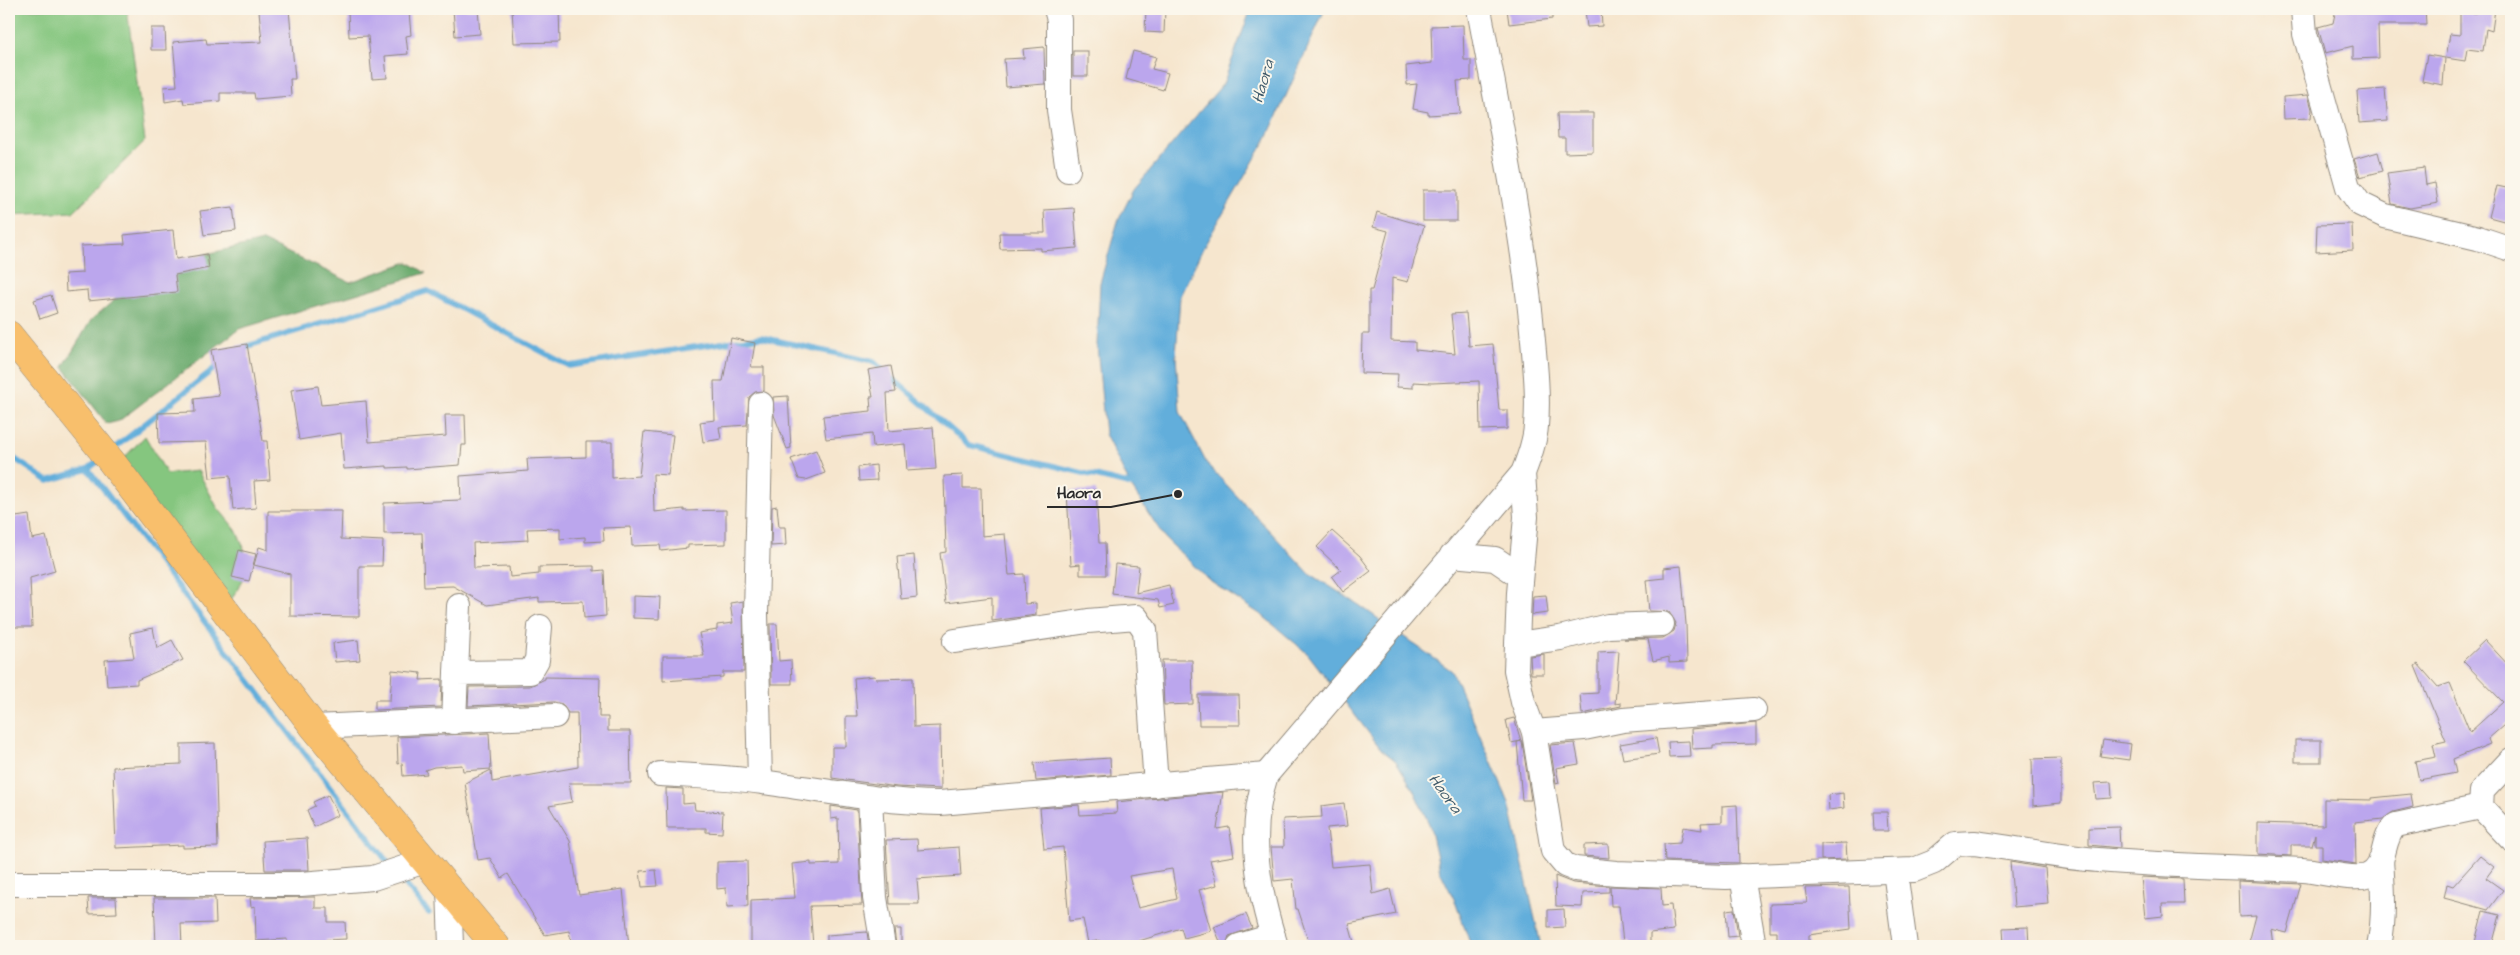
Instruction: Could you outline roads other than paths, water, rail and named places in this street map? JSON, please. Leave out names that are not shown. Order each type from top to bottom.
[{"type":"main road","points":[[9,335],[111,461],[314,727],[496,946]]},
{"type":"street","points":[[1056,9],[1059,20],[1059,110],[1068,170]]},
{"type":"street","points":[[1239,946],[1275,941],[1261,888],[1256,854],[1259,797],[1266,775],[1523,473],[1532,450],[1536,425],[1534,357],[1518,222],[1479,9]]},
{"type":"street","points":[[2303,9],[2305,34],[2348,187],[2360,204],[2385,216],[2478,238],[2511,249]]},
{"type":"street","points":[[760,404],[756,614],[760,781]]},
{"type":"street","points":[[1523,473],[1526,517],[1516,644],[1518,683],[1534,732],[1553,851],[1564,865],[1575,869],[1616,873],[1742,876],[1895,871],[1925,868],[1954,844],[1974,842],[2097,860],[2311,871],[2360,877],[2369,875],[2376,870],[2382,859]]},
{"type":"street","points":[[1447,561],[1495,559],[1520,576]]},
{"type":"street","points":[[454,722],[459,606]]},
{"type":"street","points":[[955,641],[1088,621],[1136,617],[1146,630],[1156,785]]},
{"type":"street","points":[[1516,644],[1560,638],[1608,626],[1662,624]]},
{"type":"street","points":[[456,673],[530,672],[537,660],[540,627]]},
{"type":"street","points":[[1534,732],[1584,728],[1623,720],[1754,710]]},
{"type":"street","points":[[314,727],[555,716]]},
{"type":"street","points":[[2511,760],[2482,792],[2481,807],[2511,839]]},
{"type":"street","points":[[660,774],[760,781],[870,798],[940,803],[1266,775]]},
{"type":"street","points":[[870,798],[876,898],[883,946]]},
{"type":"street","points":[[2379,946],[2382,917],[2382,859],[2385,838],[2389,831],[2396,826],[2481,807]]},
{"type":"street","points":[[9,884],[301,884],[373,878],[426,861]]},
{"type":"street","points":[[1895,871],[1905,946]]},
{"type":"street","points":[[1742,876],[1754,946]]},
{"type":"street","points":[[449,888],[451,946]]},
{"type":"water","points":[[1251,9],[1325,9],[1267,138],[1203,248],[1180,296],[1176,356],[1180,412],[1207,464],[1309,573],[1359,605],[1452,671],[1509,803],[1541,946],[1471,946],[1456,903],[1440,871],[1430,826],[1413,789],[1396,761],[1381,749],[1308,654],[1263,616],[1211,582],[1165,538],[1130,485],[1105,434],[1097,345],[1100,283],[1118,221],[1134,189],[1223,84]]},
{"type":"waterway","points":[[241,348],[428,291],[569,366],[761,337],[874,362],[969,445],[1136,486]]},
{"type":"waterway","points":[[112,450],[220,364]]},
{"type":"waterway","points":[[9,455],[48,481],[88,469],[101,459]]},
{"type":"waterway","points":[[88,469],[389,864]]},
{"type":"waterway","points":[[401,879],[429,913]]},
{"type":"place","name":"Haora","points":[[1178,494]]}]
